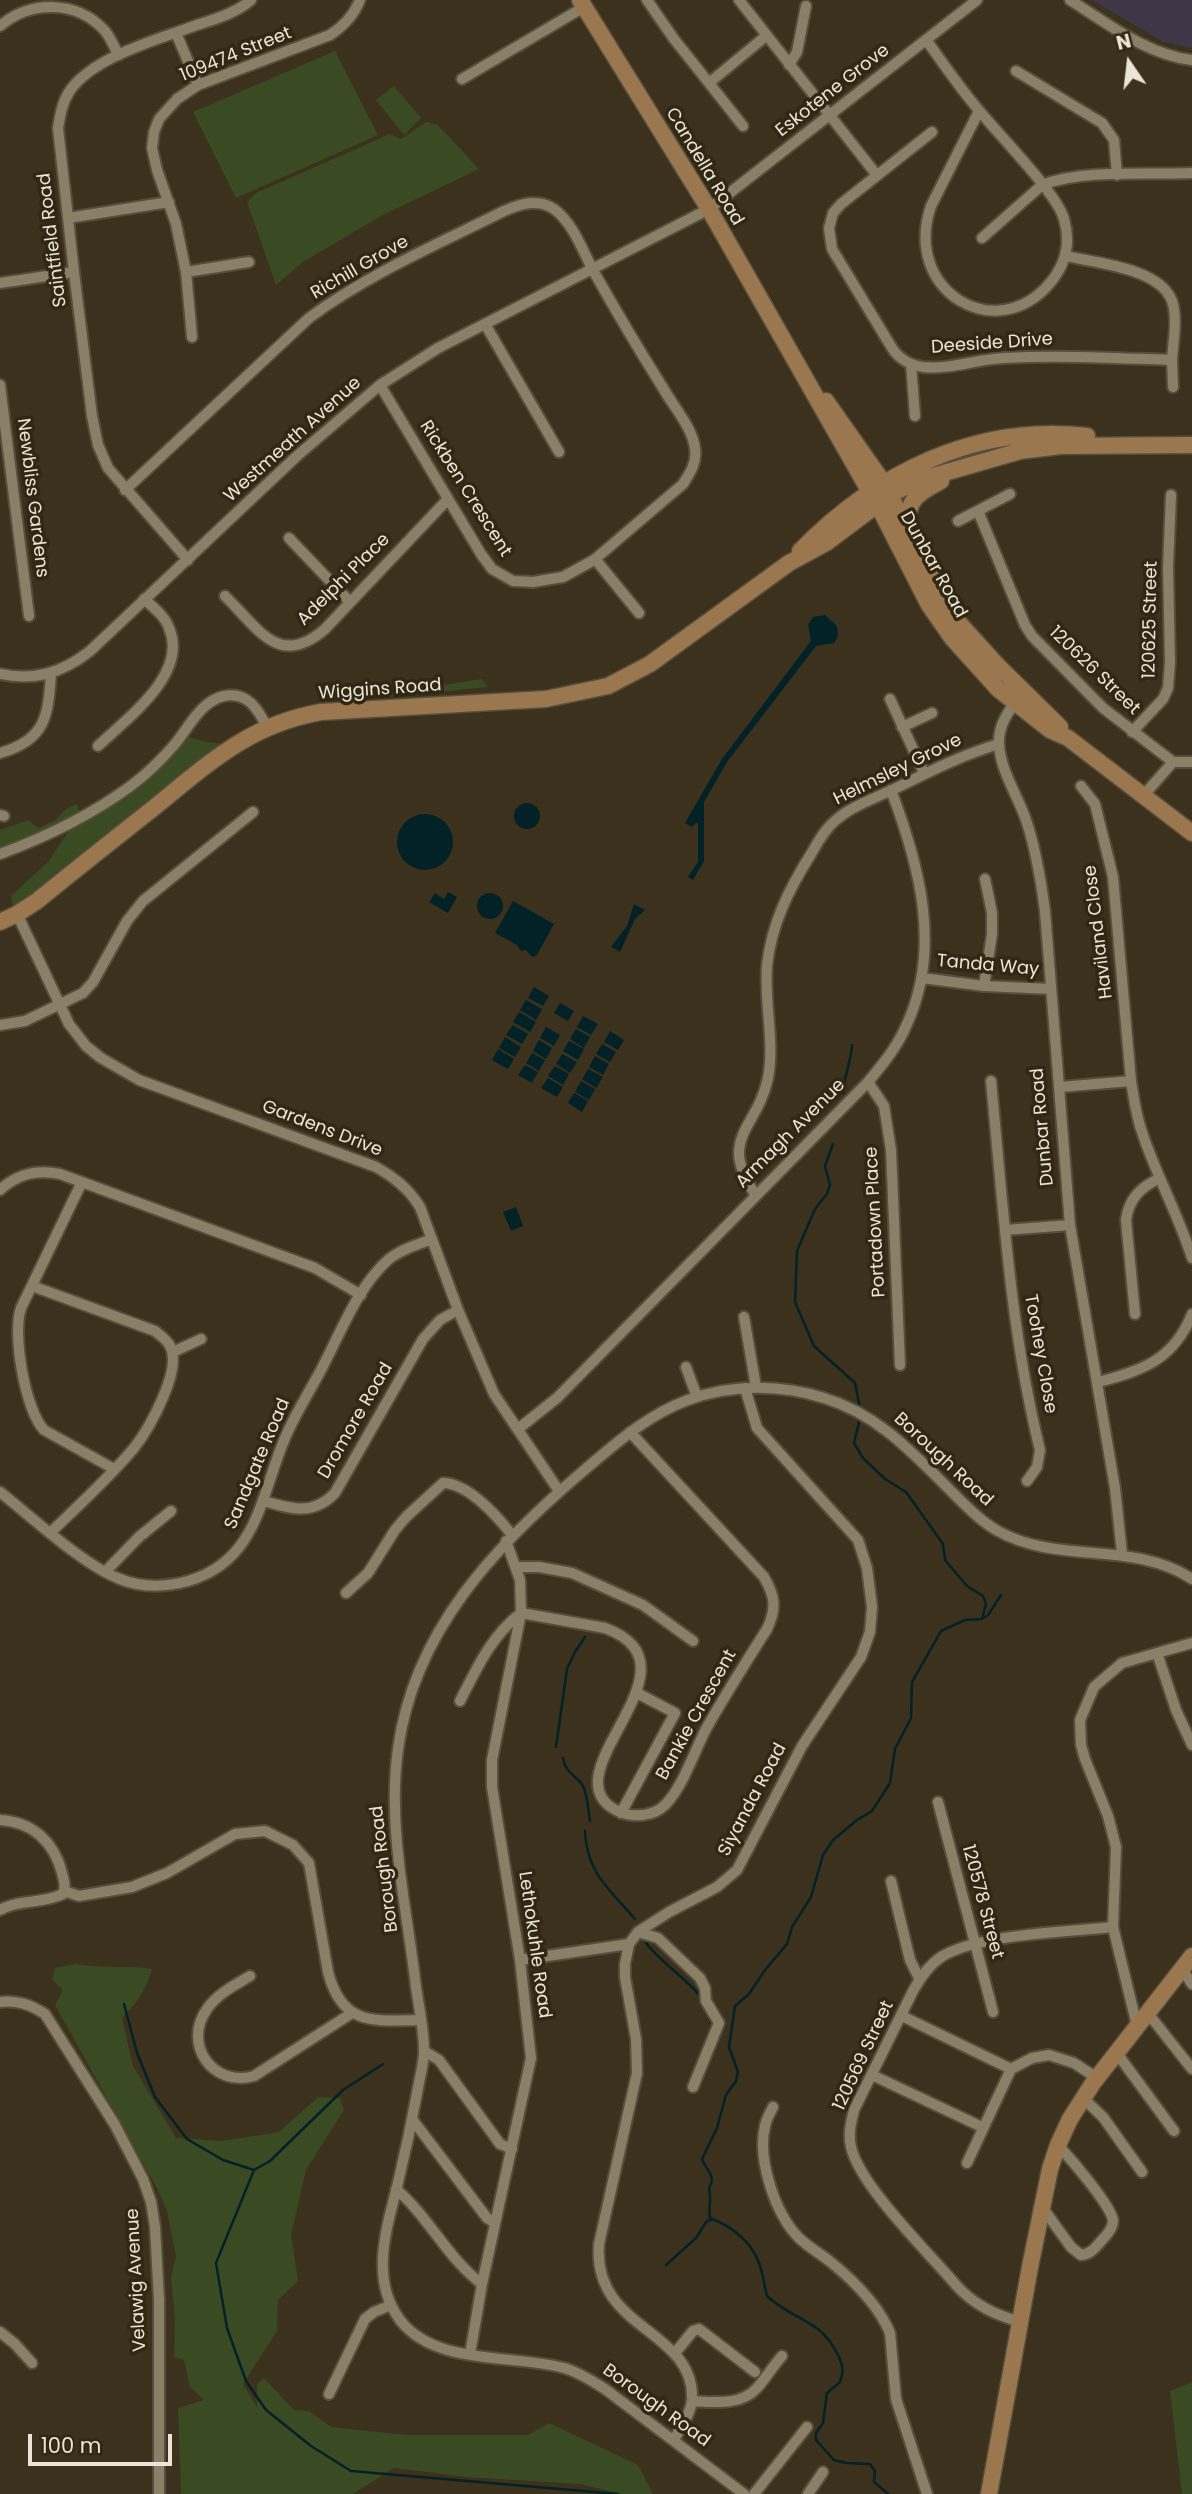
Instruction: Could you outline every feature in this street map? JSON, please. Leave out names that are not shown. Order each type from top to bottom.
[{"type":"street","name":"Saintfield Road","points":[[188,560],[125,490],[108,468],[98,445],[92,416],[58,128],[68,93],[92,69],[118,55],[229,13],[251,0]]},
{"type":"street","name":"109474 Street","points":[[192,337],[186,272],[169,202],[157,170],[152,148],[154,132],[168,107],[198,85],[330,35],[343,26],[360,0]]},
{"type":"street","points":[[648,0],[674,39],[743,126]]},
{"type":"street","points":[[739,0],[876,174]]},
{"type":"street","points":[[1070,0],[1148,47],[1181,59],[1192,60]]},
{"type":"street","points":[[0,26],[21,8],[40,1],[60,2],[82,9],[105,30],[118,55]]},
{"type":"street","name":"Eskotene Grove","points":[[709,209],[927,41],[973,1]]},
{"type":"street","points":[[462,79],[582,4]]},
{"type":"street","name":"Candella Road","points":[[582,4],[709,209],[793,357],[880,493]]},
{"type":"street","points":[[789,65],[797,52],[806,6]]},
{"type":"street","points":[[176,33],[198,85]]},
{"type":"street","points":[[709,83],[766,36]]},
{"type":"street","points":[[927,41],[979,111],[1058,204],[1064,218],[1066,256],[1059,273],[1046,288],[1015,308],[986,309],[969,306],[938,283],[926,257],[924,241],[931,206],[979,111]]},
{"type":"street","points":[[1016,71],[1102,123],[1114,140],[1116,175]]},
{"type":"street","name":"Deeside Drive","points":[[932,132],[876,174],[834,213],[829,237],[832,249],[848,277],[899,357],[911,364],[932,367],[996,358],[1037,356],[1172,360]]},
{"type":"street","points":[[982,238],[1042,185],[1070,178],[1192,173]]},
{"type":"street","points":[[68,218],[169,202]]},
{"type":"street","name":"Richill Grove","points":[[125,490],[324,306],[366,281],[504,211],[534,202],[552,208],[568,224],[593,270]]},
{"type":"street","name":"Westmeath Avenue","points":[[0,674],[17,677],[51,674],[74,664],[298,455],[380,385],[438,348],[709,209]]},
{"type":"street","points":[[1066,256],[1139,273],[1160,283],[1172,301],[1173,387]]},
{"type":"street","points":[[186,272],[249,262]]},
{"type":"street","name":"Rickben Crescent","points":[[380,385],[492,569],[513,581],[533,582],[577,572],[683,484],[691,471],[695,449],[683,421],[593,270]]},
{"type":"street","points":[[0,283],[74,272]]},
{"type":"street","points":[[485,324],[558,452]]},
{"type":"street","points":[[911,364],[915,416]]},
{"type":"street","name":"Newbliss Gardens","points":[[0,385],[29,616]]},
{"type":"street","name":"Wiggins Road","points":[[0,922],[37,901],[230,747],[267,727],[297,716],[321,712],[546,699],[608,686],[650,664],[789,563],[826,543],[880,493],[946,453],[1009,438],[1060,434],[1153,444]]},
{"type":"street","name":"Wiggins Road","points":[[880,493],[975,462],[1020,451],[1060,446],[1192,445]]},
{"type":"street","points":[[910,536],[909,512],[915,497],[975,462]]},
{"type":"street","name":"Dunbar Road","points":[[880,493],[910,536],[943,600],[1019,698]]},
{"type":"street","name":"Dunbar Road","points":[[880,493],[929,605],[982,674],[1019,698]]},
{"type":"street","points":[[958,521],[1010,494]]},
{"type":"street","name":"120625 Street","points":[[1132,732],[1163,699],[1168,688],[1171,495]]},
{"type":"street","name":"Adelphi Place","points":[[225,596],[270,639],[281,646],[305,644],[314,638],[448,499]]},
{"type":"street","name":"120626 Street","points":[[978,510],[1025,625],[1032,636],[1075,682],[1132,732],[1173,762]]},
{"type":"street","points":[[289,538],[349,601]]},
{"type":"street","points":[[595,559],[639,613]]},
{"type":"street","points":[[98,746],[148,698],[169,670],[174,655],[169,626],[144,599]]},
{"type":"street","points":[[0,752],[18,746],[41,727],[48,712],[51,674]]},
{"type":"street","points":[[0,854],[87,814],[134,784],[173,746],[204,707],[212,701],[229,695],[246,698],[255,706],[267,727]]},
{"type":"street","points":[[999,744],[1001,726],[1019,698],[1050,730],[1068,738],[1192,833]]},
{"type":"street","points":[[890,699],[924,774]]},
{"type":"street","points":[[902,726],[932,713]]},
{"type":"street","name":"Dunbar Road","points":[[999,744],[1003,762],[1027,822],[1039,869],[1045,911],[1070,1225],[1115,1488],[1122,1554]]},
{"type":"street","name":"Helmsley Grove","points":[[755,1194],[741,1169],[738,1149],[768,1078],[770,1046],[766,980],[774,928],[789,891],[830,825],[848,811],[924,774],[999,744]]},
{"type":"street","points":[[1143,796],[1173,762],[1192,762]]},
{"type":"street","name":"Haviland Close","points":[[1081,786],[1095,804],[1112,877],[1131,1080],[1142,1132],[1192,1258]]},
{"type":"street","name":"Armagh Avenue","points":[[518,1429],[567,1388],[868,1082],[908,1024],[922,978],[925,937],[922,894],[906,831],[891,790]]},
{"type":"street","points":[[0,1026],[25,1021],[82,993],[93,982],[128,921],[143,901],[253,812]]},
{"type":"street","points":[[985,879],[992,913],[985,986]]},
{"type":"street","name":"Gardens Drive","points":[[17,914],[69,1024],[86,1046],[118,1070],[376,1167],[399,1180],[420,1207],[458,1310],[494,1394],[559,1491]]},
{"type":"street","name":"Tanda Way","points":[[922,978],[985,986],[1051,989]]},
{"type":"street","points":[[1060,1087],[1131,1080]]},
{"type":"street","name":"Toohey Close","points":[[991,1081],[1018,1341],[1040,1450],[1037,1467],[1027,1481]]},
{"type":"street","name":"Portadown Place","points":[[868,1082],[884,1106],[891,1150],[900,1365]]},
{"type":"street","points":[[0,1190],[14,1179],[39,1172],[60,1174],[315,1268],[361,1295]]},
{"type":"street","points":[[1135,1314],[1127,1212],[1140,1189],[1160,1178]]},
{"type":"street","points":[[82,1182],[21,1308],[18,1327],[26,1389],[33,1414],[44,1430],[114,1469]]},
{"type":"street","points":[[1005,1230],[1070,1225]]},
{"type":"street","name":"Sandgate Road","points":[[0,1492],[105,1572],[120,1579],[146,1585],[178,1584],[221,1566],[249,1534],[264,1501],[286,1434],[361,1295],[388,1260],[404,1250],[432,1239]]},
{"type":"street","points":[[32,1286],[142,1325],[164,1338],[173,1352],[173,1373],[168,1388],[135,1446],[51,1532]]},
{"type":"street","name":"Dromore Road","points":[[264,1501],[292,1509],[312,1509],[327,1501],[335,1493],[423,1339],[440,1320],[458,1310]]},
{"type":"street","points":[[1097,1382],[1140,1371],[1158,1360],[1175,1344],[1192,1314]]},
{"type":"street","name":"Siyanda Road","points":[[629,1944],[638,1932],[669,1912],[709,1892],[737,1870],[802,1746],[861,1657],[870,1632],[872,1607],[867,1568],[858,1540],[757,1428],[750,1387],[744,1317]]},
{"type":"street","points":[[173,1352],[201,1339]]},
{"type":"street","points":[[686,1367],[697,1397]]},
{"type":"street","name":"Borough Road","points":[[744,2494],[605,2389],[574,2371],[442,2349],[419,2338],[399,2319],[391,2305],[382,2275],[383,2249],[424,2051],[397,1844],[394,1798],[398,1748],[408,1699],[424,1660],[447,1616],[479,1570],[559,1491],[630,1432],[671,1407],[697,1397],[750,1387],[818,1396],[849,1408],[878,1424],[910,1449],[974,1514],[999,1532],[1041,1547],[1122,1554],[1168,1565],[1192,1579]]},
{"type":"street","name":"Bankie Crescent","points":[[621,1813],[648,1814],[669,1800],[706,1730],[767,1629],[773,1616],[775,1599],[764,1577],[630,1432]]},
{"type":"street","name":"Lethokuhle Road","points":[[346,1593],[368,1573],[400,1523],[435,1489],[443,1483],[450,1483],[477,1497],[498,1517],[509,1538],[522,1597],[522,1613],[491,1773],[520,1960],[531,2058],[482,2284],[470,2354]]},
{"type":"street","points":[[105,1572],[139,1537],[171,1511]]},
{"type":"street","points":[[517,1567],[539,1567],[572,1573],[643,1605],[693,1641]]},
{"type":"street","points":[[460,1701],[485,1653],[499,1633],[522,1613],[605,1628],[626,1639],[633,1646],[642,1675],[636,1693],[607,1750],[599,1775],[602,1795],[621,1813],[675,1713],[636,1693]]},
{"type":"street","points":[[1137,2026],[1113,1927],[1116,1847],[1108,1816],[1084,1759],[1080,1720],[1088,1697],[1103,1678],[1122,1663],[1192,1643]]},
{"type":"street","points":[[1157,1653],[1176,1710],[1192,1745]]},
{"type":"street","name":"120578 Street","points":[[938,1802],[993,2012]]},
{"type":"street","points":[[0,1820],[23,1824],[44,1839],[60,1865],[64,1891]]},
{"type":"street","points":[[64,1891],[79,1896],[132,1887],[167,1873],[235,1834],[265,1831],[293,1844],[309,1863],[331,1986],[339,2000],[362,2019],[420,2020]]},
{"type":"street","points":[[891,1881],[910,1960],[920,1980]]},
{"type":"street","points":[[0,1910],[18,1904],[52,1899],[64,1891]]},
{"type":"street","name":"120569 Street","points":[[1021,2322],[983,2308],[966,2296],[861,2173],[850,2144],[850,2127],[854,2110],[920,1980],[941,1957],[975,1943],[1113,1927]]},
{"type":"street","points":[[638,1932],[658,1938],[700,1978],[705,1988],[706,2001],[719,2023],[693,2087]]},
{"type":"street","points":[[520,1960],[629,1944],[625,1977],[636,2039],[636,2073],[599,2244],[599,2269],[618,2306],[675,2353],[689,2376],[692,2401],[674,2440]]},
{"type":"street","points":[[989,2494],[1042,2207],[1058,2145],[1070,2119],[1097,2078],[1192,1956]]},
{"type":"street","points":[[1181,1969],[1192,1983]]},
{"type":"street","points":[[250,1976],[213,2001],[205,2010],[197,2031],[200,2054],[213,2069],[226,2076],[237,2079],[254,2076],[352,2013]]},
{"type":"street","name":"Velawig Avenue","points":[[0,2002],[29,2004],[46,2014],[115,2125],[143,2179],[151,2202],[159,2300],[159,2494]]},
{"type":"street","points":[[1147,2012],[1192,2069]]},
{"type":"street","points":[[902,2016],[1011,2069]]},
{"type":"street","points":[[424,2051],[439,2060],[500,2144],[512,2149]]},
{"type":"street","points":[[1116,2052],[1174,2132]]},
{"type":"street","points":[[967,2163],[1011,2069],[1032,2058],[1049,2055],[1074,2063],[1097,2078]]},
{"type":"street","points":[[872,2075],[982,2127]]},
{"type":"street","points":[[1083,2098],[1103,2117],[1142,2172]]},
{"type":"street","points":[[773,2106],[765,2127],[763,2155],[775,2201],[797,2236],[855,2284],[887,2326],[890,2333],[896,2399],[927,2494]]},
{"type":"street","points":[[412,2119],[487,2218],[495,2223]]},
{"type":"street","points":[[1042,2207],[1081,2255],[1091,2252],[1111,2228],[1113,2221],[1086,2179],[1058,2145]]},
{"type":"street","points":[[396,2189],[416,2208],[460,2266],[482,2284]]},
{"type":"street","points":[[329,2394],[365,2319],[391,2305]]},
{"type":"street","points":[[675,2353],[693,2331],[699,2329],[755,2372]]},
{"type":"street","points":[[0,2332],[32,2362]]},
{"type":"street","points":[[692,2401],[722,2402],[744,2397],[757,2389],[782,2356]]},
{"type":"street","points":[[754,2494],[807,2427]]},
{"type":"street","points":[[808,2494],[823,2472]]},
{"type":"shaded area","points":[[1092,0],[1192,0],[1192,48],[1163,42]]},
{"type":"green space","points":[[335,51],[378,135],[236,198],[193,112]]},
{"type":"green space","points":[[394,86],[421,118],[404,135],[376,100]]},
{"type":"green space","points":[[426,122],[438,125],[479,169],[381,216],[303,262],[276,285],[247,202],[256,193],[390,134],[401,139]]},
{"type":"green space","points":[[482,679],[488,687],[377,698],[350,694],[419,689]]},
{"type":"green space","points":[[189,737],[225,744],[63,872],[13,907],[11,896],[48,862],[70,829],[125,799],[151,778]]},
{"type":"green space","points":[[77,804],[79,811],[73,815],[18,844],[4,846],[0,850],[0,830],[28,820],[39,828]]},
{"type":"green space","points":[[76,1964],[152,1969],[140,1996],[122,2018],[133,2066],[176,2138],[222,2141],[279,2132],[318,2097],[340,2098],[344,2110],[306,2170],[291,2235],[298,2281],[278,2300],[277,2331],[243,2384],[257,2407],[257,2384],[264,2378],[294,2410],[309,2411],[331,2427],[405,2435],[528,2435],[549,2423],[638,2465],[653,2494],[622,2494],[580,2484],[467,2477],[394,2468],[353,2494],[181,2494],[178,2408],[204,2400],[190,2387],[184,2360],[174,2357],[175,2318],[171,2278],[176,2256],[167,2211],[157,2188],[55,2005],[63,1990],[52,1980],[55,1968]]},
{"type":"green space","points":[[1192,2382],[1192,2494],[1182,2494],[1170,2391]]},
{"type":"water","points":[[825,615],[837,626],[838,636],[834,643],[816,646],[727,762],[704,802],[704,861],[693,880],[688,877],[698,862],[698,823],[692,827],[685,823],[722,759],[811,641],[808,625],[813,617]]},
{"type":"water","points":[[527,803],[536,807],[540,816],[536,825],[527,829],[518,825],[514,816],[518,807]]},
{"type":"water","points":[[419,814],[431,814],[441,818],[449,826],[453,842],[449,858],[441,866],[431,870],[419,870],[409,866],[401,858],[397,848],[397,836],[401,826],[409,818]]},
{"type":"water","points":[[448,892],[457,897],[448,913],[429,902],[435,893],[444,899]]},
{"type":"water","points":[[490,893],[499,897],[503,906],[499,915],[490,919],[481,915],[477,906],[481,897]]},
{"type":"water","points":[[513,901],[554,924],[537,955],[532,957],[526,950],[521,951],[517,945],[495,933]]},
{"type":"water","points":[[634,904],[645,910],[635,919],[620,952],[611,947],[627,926]]},
{"type":"water","points":[[534,987],[549,996],[543,1006],[528,998]]},
{"type":"water","points":[[526,1000],[542,1009],[536,1020],[520,1010]]},
{"type":"water","points":[[560,1003],[574,1011],[568,1021],[554,1013]]},
{"type":"water","points":[[519,1012],[536,1022],[530,1032],[513,1022]]},
{"type":"water","points":[[583,1016],[598,1024],[591,1035],[577,1027]]},
{"type":"water","points":[[513,1025],[528,1034],[522,1044],[506,1035]]},
{"type":"water","points":[[546,1027],[560,1035],[554,1046],[540,1038]]},
{"type":"water","points":[[576,1029],[590,1037],[584,1048],[570,1039]]},
{"type":"water","points":[[610,1031],[624,1040],[618,1050],[604,1042]]},
{"type":"water","points":[[505,1037],[521,1047],[515,1057],[499,1048]]},
{"type":"water","points":[[539,1040],[552,1048],[546,1059],[533,1051]]},
{"type":"water","points":[[569,1041],[584,1049],[578,1060],[563,1051]]},
{"type":"water","points":[[602,1044],[616,1052],[610,1062],[596,1054]]},
{"type":"water","points":[[498,1049],[514,1059],[508,1069],[492,1060]]},
{"type":"water","points":[[532,1053],[545,1060],[539,1071],[526,1063]]},
{"type":"water","points":[[562,1054],[577,1062],[570,1073],[556,1064]]},
{"type":"water","points":[[595,1056],[609,1064],[603,1075],[589,1067]]},
{"type":"water","points":[[525,1065],[538,1072],[532,1083],[518,1075]]},
{"type":"water","points":[[555,1066],[569,1074],[563,1085],[548,1076]]},
{"type":"water","points":[[588,1069],[603,1077],[596,1088],[582,1079]]},
{"type":"water","points":[[548,1078],[563,1087],[557,1097],[541,1088]]},
{"type":"water","points":[[581,1081],[595,1089],[589,1100],[575,1092]]},
{"type":"water","points":[[574,1093],[588,1101],[582,1112],[568,1103]]},
{"type":"water","points":[[516,1207],[523,1226],[511,1231],[503,1212]]},
{"type":"waterway","points":[[843,1093],[852,1045]]},
{"type":"waterway","points":[[833,1144],[825,1166],[830,1185],[827,1194],[815,1209],[797,1251],[795,1302],[814,1346],[855,1383],[860,1408]]},
{"type":"waterway","points":[[860,1418],[854,1443],[863,1458],[885,1479],[906,1492],[943,1544],[945,1560],[967,1586],[983,1596],[986,1604],[982,1619],[965,1620],[941,1631],[912,1682],[911,1718],[895,1749],[890,1783],[872,1811],[833,1840],[823,1855],[811,1897],[792,1927],[787,1944],[749,1994],[735,2006],[729,2047],[738,2072],[736,2081],[726,2095],[717,2128],[702,2159],[712,2180],[709,2188],[710,2218],[733,2230],[746,2241],[760,2267],[767,2296],[815,2327],[831,2343],[840,2359],[840,2382],[827,2393],[823,2423],[816,2433],[816,2440],[834,2460],[870,2464],[875,2471],[874,2482],[888,2494]]},
{"type":"waterway","points":[[982,1619],[988,1615],[1001,1595]]},
{"type":"waterway","points":[[556,1747],[567,1669],[585,1637]]},
{"type":"waterway","points":[[563,1758],[566,1768],[583,1786],[590,1821]]},
{"type":"waterway","points":[[585,1831],[590,1858],[601,1880],[635,1919]]},
{"type":"waterway","points":[[646,1943],[701,1997]]},
{"type":"waterway","points":[[124,2004],[137,2053],[155,2097],[187,2139],[223,2160],[254,2170],[216,2263],[227,2328],[246,2381],[266,2410],[311,2446],[351,2471],[618,2494]]},
{"type":"waterway","points":[[707,2013],[714,2029]]},
{"type":"waterway","points":[[254,2170],[270,2161],[343,2090],[383,2064]]},
{"type":"waterway","points":[[666,2265],[696,2238],[707,2221],[713,2219]]}]
